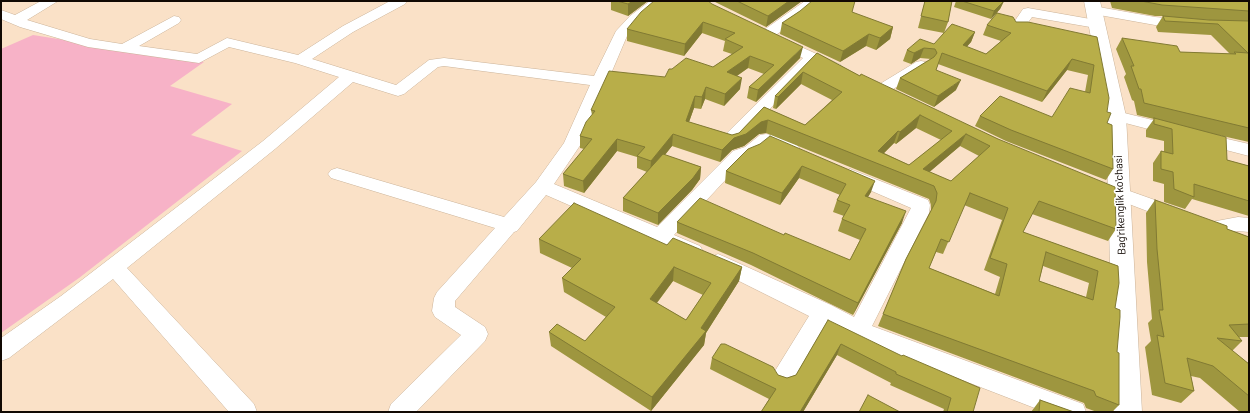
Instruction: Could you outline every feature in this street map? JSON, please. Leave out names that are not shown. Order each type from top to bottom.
[{"type":"main road","name":"Bag'rikenglik ko'chasi","points":[[1094,12],[1116,116],[1128,412]]},
{"type":"street","points":[[16,20],[51,1]]},
{"type":"street","points":[[300,60],[348,29],[400,1]]},
{"type":"street","points":[[410,409],[477,334],[443,311],[445,298],[510,226],[543,186],[572,144],[621,34],[635,19],[658,1]]},
{"type":"street","points":[[813,1],[792,18],[759,32],[846,73]]},
{"type":"street","points":[[1017,28],[1028,12],[1094,12],[1154,21],[1202,26]]},
{"type":"street","points":[[1,14],[88,43],[199,59],[227,42],[300,60],[398,91],[434,63],[444,62],[498,70],[599,81]]},
{"type":"street","points":[[125,48],[174,20]]},
{"type":"street","points":[[730,140],[812,57]]},
{"type":"street","points":[[881,90],[925,63]]},
{"type":"street","points":[[1,351],[114,267],[269,145],[350,76]]},
{"type":"street","points":[[1116,116],[1249,150]]},
{"type":"street","points":[[660,236],[739,155],[751,151],[766,139],[808,157]]},
{"type":"street","points":[[836,169],[921,205],[919,213],[859,330]]},
{"type":"street","points":[[337,174],[510,226]]},
{"type":"street","points":[[1091,183],[1249,241]]},
{"type":"street","points":[[543,186],[743,272],[859,330],[1074,412]]},
{"type":"street","points":[[1201,224],[1249,225]]},
{"type":"street","points":[[114,267],[245,412]]},
{"type":"street","points":[[782,378],[823,311]]},
{"type":"shaded area","points":[[33,35],[204,62],[170,86],[232,104],[191,135],[242,151],[79,278],[1,333],[1,49]]},
{"type":"building","points":[[617,1],[633,1],[628,4]]},
{"type":"building","points":[[654,1],[708,1],[803,47],[758,90],[749,87],[774,65],[750,56],[727,72],[742,78],[725,94],[706,87],[702,97],[695,96],[686,121],[732,135],[739,133],[764,107],[805,125],[842,92],[803,72],[778,97],[775,96],[817,53],[860,76],[861,74],[998,139],[1115,187],[1116,229],[1039,201],[1023,232],[1118,266],[1119,283],[1115,308],[1120,310],[1117,352],[1119,353],[1119,405],[1096,396],[1094,391],[883,314],[906,259],[936,201],[937,193],[934,186],[768,120],[761,122],[746,134],[734,138],[722,150],[673,134],[651,161],[637,156],[645,147],[617,139],[583,181],[563,174],[592,139],[580,136],[586,122],[595,111],[591,110],[609,71],[665,77],[669,69],[672,69],[686,58],[713,67],[743,47],[725,39],[735,33],[703,22],[685,44],[627,29],[641,12]],"holes":[[[920,115],[952,131],[909,165],[878,151],[898,131],[900,132]],[[966,134],[990,146],[951,181],[923,169]],[[970,193],[1008,208],[990,258],[1007,264],[999,296],[929,268],[941,239],[949,242]],[[1046,252],[1098,271],[1093,300],[1039,281]]]},
{"type":"building","points":[[737,1],[789,1],[768,16]]},
{"type":"building","points":[[812,1],[855,1],[852,12],[893,27],[880,38],[869,34],[843,51],[782,23]]},
{"type":"building","points":[[925,1],[952,1],[948,22],[921,16]]},
{"type":"building","points":[[962,1],[1004,1],[994,11]]},
{"type":"building","points":[[1141,1],[1249,1],[1249,11],[1162,5]]},
{"type":"building","points":[[997,13],[1013,17],[1016,22],[1028,22],[1097,37],[1109,98],[1107,112],[1111,113],[1107,123],[1112,125],[1113,169],[1011,130],[980,116],[1000,96],[1052,117],[1070,88],[1090,93],[1094,65],[1072,59],[1047,91],[942,53],[936,70],[961,80],[938,96],[900,78],[934,57],[937,53],[935,49],[924,48],[914,53],[907,50],[920,39],[934,44],[952,24],[975,32],[963,45],[986,54],[1011,33],[987,25]]},
{"type":"building","points":[[1163,16],[1209,20],[1249,21],[1249,128],[1144,103],[1141,89],[1139,89],[1131,66],[1134,66],[1122,38],[1177,46],[1180,52],[1248,53],[1218,24],[1165,21]]},
{"type":"building","points":[[1154,118],[1226,137],[1227,160],[1249,166],[1249,201],[1194,184],[1194,197],[1174,189],[1173,172],[1161,169],[1161,151],[1173,154],[1172,129],[1154,124]]},
{"type":"building","points":[[770,136],[875,181],[865,196],[906,211],[858,303],[753,253],[677,222],[700,198],[784,235],[785,233],[850,260],[866,229],[842,219],[850,205],[837,200],[846,184],[802,166],[782,193],[726,171],[748,149],[760,144]]},
{"type":"building","points":[[663,154],[701,167],[693,178],[658,213],[623,198]]},
{"type":"building","points":[[1155,200],[1227,226],[1227,229],[1249,237],[1249,324],[1229,325],[1242,341],[1217,338],[1249,364],[1249,396],[1213,366],[1187,358],[1194,391],[1165,383],[1157,335],[1164,337],[1159,310],[1163,310],[1157,249]]},
{"type":"building","points":[[574,203],[667,245],[673,238],[742,267],[701,328],[706,331],[652,397],[549,332],[557,324],[585,341],[615,307],[562,278],[581,259],[539,239]],"holes":[[[674,267],[711,283],[686,320],[650,299]]]},
{"type":"building","points":[[828,320],[902,356],[903,355],[980,388],[973,412],[947,412],[951,398],[896,374],[896,372],[841,344],[800,412],[761,412],[776,389],[712,358],[721,344],[725,344],[773,367],[778,375],[787,378],[796,375]]},
{"type":"building","points":[[868,395],[900,412],[859,412]]},
{"type":"building","points":[[1040,400],[1074,412],[1039,412]]}]
